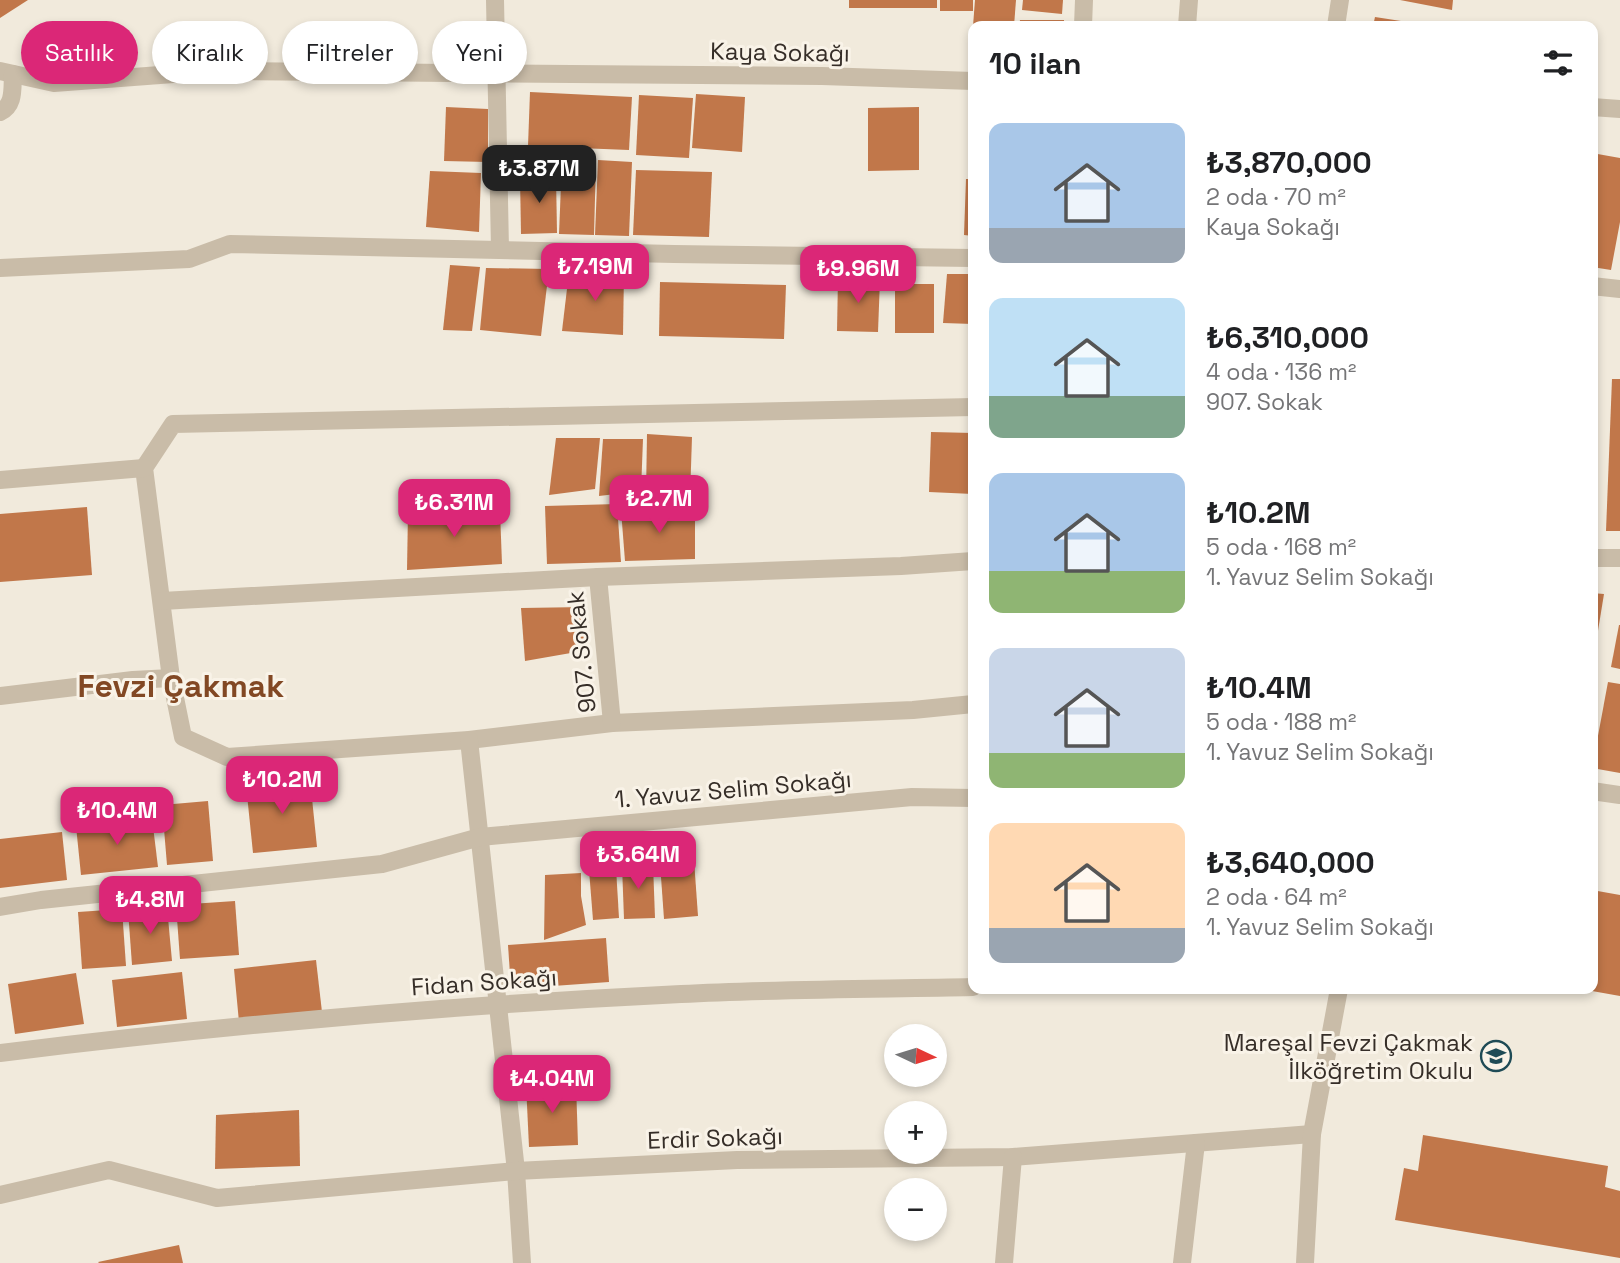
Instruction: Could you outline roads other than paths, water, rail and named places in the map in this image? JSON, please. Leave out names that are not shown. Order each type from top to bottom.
[{"type":"street","points":[[495,0],[495,21]]},
{"type":"street","points":[[1083,21],[1084,0]]},
{"type":"street","points":[[1188,21],[1189,0]]},
{"type":"street","points":[[1337,21],[1340,0]]},
{"type":"street","name":"Kaya Sokağı","points":[[6,72],[54,83],[213,71],[432,73]]},
{"type":"street","points":[[0,112],[11,103],[6,72]]},
{"type":"street","name":"Kaya Sokağı","points":[[527,73],[822,76],[968,81]]},
{"type":"street","points":[[496,84],[500,249]]},
{"type":"street","points":[[1598,107],[1620,108]]},
{"type":"street","points":[[0,268],[189,259],[230,244],[968,258]]},
{"type":"street","points":[[1598,287],[1620,289]]},
{"type":"street","points":[[968,407],[173,424],[144,468],[171,678],[183,737],[227,757],[469,740],[612,723],[968,705]]},
{"type":"street","points":[[0,480],[144,468]]},
{"type":"street","points":[[1598,558],[1620,558]]},
{"type":"street","points":[[162,601],[598,577],[968,561]]},
{"type":"street","name":"907. Sokak","points":[[598,577],[612,723]]},
{"type":"street","points":[[0,696],[171,678]]},
{"type":"street","points":[[469,740],[516,1171],[522,1263]]},
{"type":"street","points":[[1598,792],[1620,795]]},
{"type":"street","name":"1. Yavuz Selim Sokağı","points":[[0,907],[41,900],[382,864],[480,837],[912,797],[968,798]]},
{"type":"street","name":"Fidan Sokağı","points":[[0,1054],[173,1032],[499,1004],[684,994],[968,987]]},
{"type":"street","points":[[1305,1263],[1312,1134],[1338,994]]},
{"type":"street","name":"Erdir Sokağı","points":[[0,1195],[109,1170],[217,1198],[516,1171],[737,1160],[1013,1157],[1312,1134]]},
{"type":"street","points":[[1182,1263],[1196,1143]]},
{"type":"street","points":[[1004,1263],[1013,1157]]},
{"type":"place","name":"Mareşal Fevzi Çakmak İlköğretim Okulu","points":[[1496,1056]]},
{"type":"district","name":"Fevzi Çakmak","points":[[181,686]]}]
